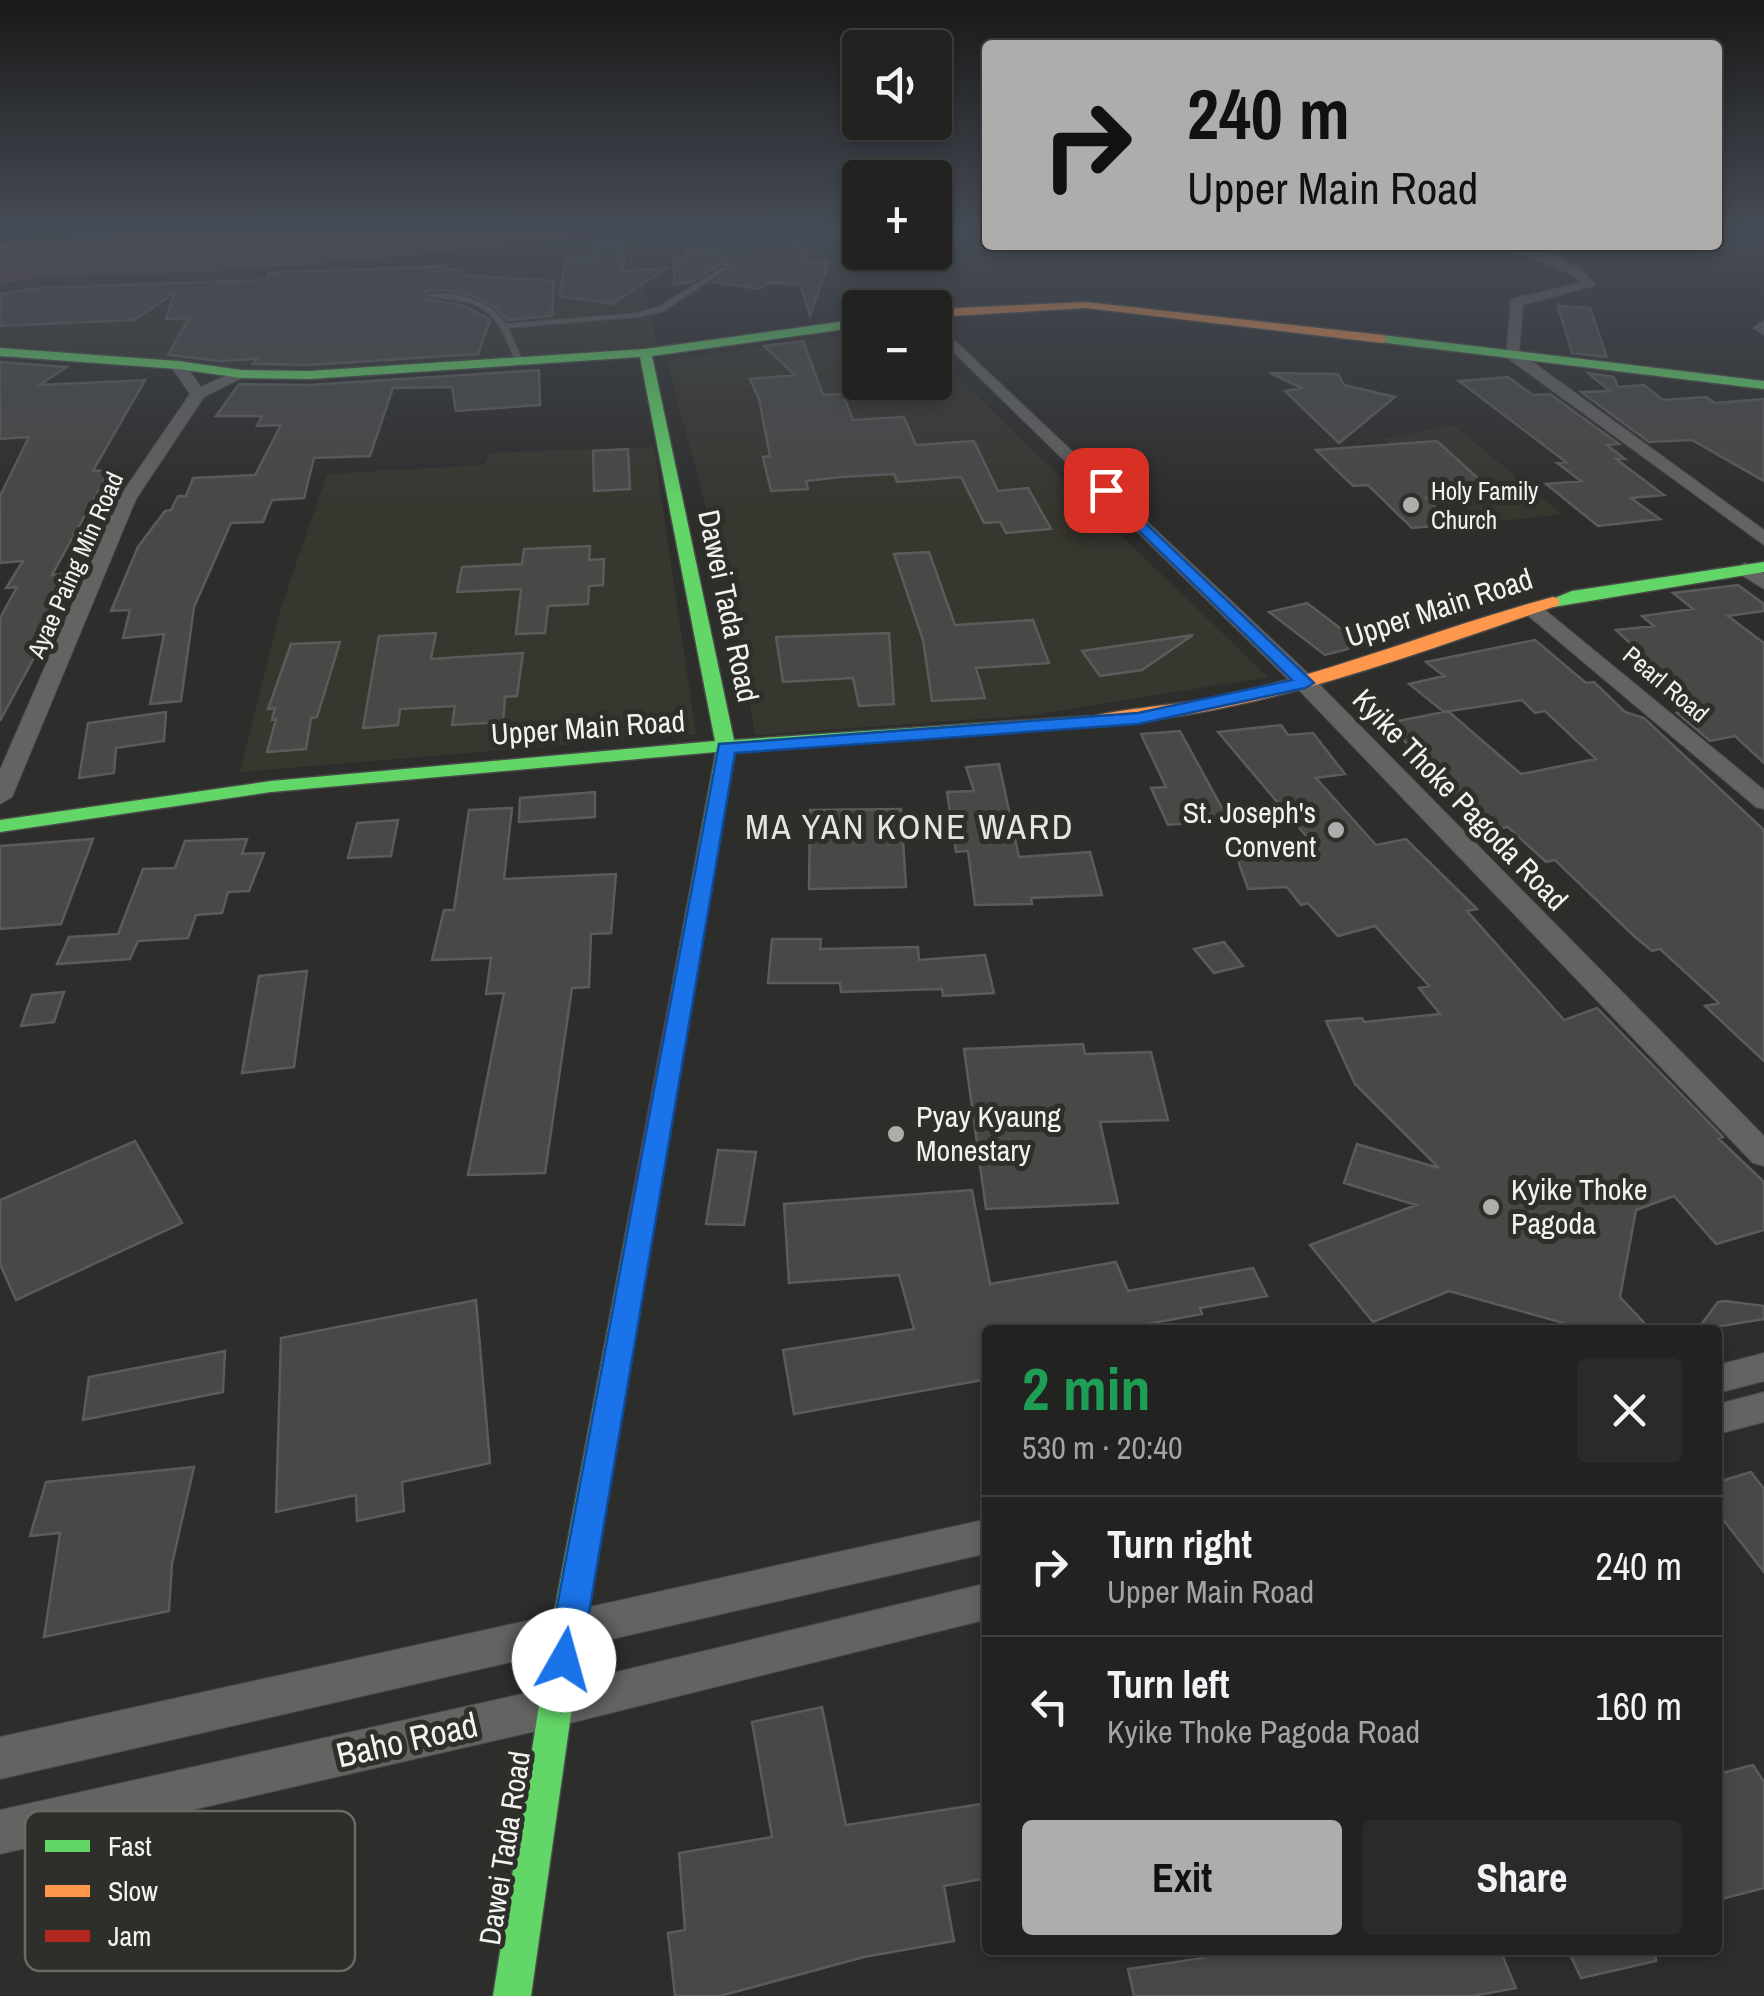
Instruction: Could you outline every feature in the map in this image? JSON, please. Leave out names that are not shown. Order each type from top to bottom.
[{"type":"street","points":[[1261,325],[1764,385]]},
{"type":"street","points":[[1512,354],[1514,325]]},
{"type":"street","points":[[0,352],[178,365],[241,374],[400,372],[645,353],[842,326]]},
{"type":"street","name":"Kyike Thoke Pagoda Road","points":[[952,342],[1305,683],[1764,1155]]},
{"type":"street","name":"Dawei Tada Road","points":[[512,1996],[567,1630],[726,748],[645,353]]},
{"type":"street","points":[[1512,354],[1764,539]]},
{"type":"street","points":[[178,365],[198,394],[241,374]]},
{"type":"street","name":"Ayae Paing Min Road","points":[[0,797],[127,500],[198,394]]},
{"type":"street","name":"Upper Main Road","points":[[0,826],[90,810],[414,770],[1138,718],[1305,683],[1572,596],[1758,573]]},
{"type":"street","name":"Pearl Road","points":[[1532,609],[1764,802]]},
{"type":"street","points":[[1722,1378],[1764,1367]]},
{"type":"street","points":[[1722,1418],[1764,1407]]},
{"type":"street","points":[[0,1758],[982,1537]]},
{"type":"street","name":"Baho Road","points":[[93,1811],[558,1706],[982,1602]]},
{"type":"street","name":"Baho Road","points":[[0,1832],[25,1826]]},
{"type":"lane","points":[[515,325],[505,326],[520,363]]},
{"type":"shaded area","points":[[0,325],[652,325],[657,346],[277,372],[0,349]]},
{"type":"shaded area","points":[[842,335],[842,400],[952,400],[952,372],[1268,677],[1034,715],[755,735],[737,623],[667,361]]},
{"type":"shaded area","points":[[1453,425],[1562,514],[1485,523],[1382,439]]},
{"type":"shaded area","points":[[654,447],[696,734],[240,772],[279,614],[327,474],[484,465],[490,453]]},
{"type":"building","points":[[185,325],[488,325],[478,354],[309,365],[168,355]]},
{"type":"building","points":[[1564,325],[1596,325],[1607,357],[1572,353]]},
{"type":"building","points":[[803,341],[823,395],[842,394],[853,420],[904,417],[916,445],[974,441],[998,491],[1028,488],[1051,529],[1006,533],[1000,522],[984,523],[961,477],[897,482],[894,474],[841,477],[806,481],[808,489],[771,491],[763,457],[770,456],[759,399],[750,379],[795,375],[764,346]]},
{"type":"building","points":[[0,362],[67,367],[39,385],[145,380],[93,471],[110,470],[52,575],[80,572],[0,721],[0,618],[17,587],[6,588],[23,561],[0,563],[0,496],[29,437],[0,439]]},
{"type":"building","points":[[539,370],[540,405],[456,411],[452,387],[393,388],[370,456],[314,458],[304,498],[272,500],[263,522],[231,523],[194,607],[181,701],[150,704],[164,634],[123,638],[130,610],[111,611],[138,547],[165,511],[171,510],[178,496],[186,496],[193,478],[255,475],[281,425],[257,426],[262,416],[216,416],[239,384],[309,385]]},
{"type":"building","points":[[1270,373],[1338,374],[1344,385],[1395,397],[1339,443],[1285,391],[1302,388]]},
{"type":"building","points":[[1588,373],[1614,377],[1618,387],[1644,385],[1663,400],[1706,397],[1715,403],[1764,399],[1764,481],[1692,440],[1649,442],[1581,392],[1610,391]]},
{"type":"building","points":[[1508,377],[1533,395],[1550,394],[1619,444],[1607,445],[1625,459],[1616,459],[1664,495],[1631,498],[1660,519],[1598,526],[1546,484],[1581,481],[1557,463],[1566,462],[1459,381]]},
{"type":"building","points":[[1437,441],[1493,492],[1426,498],[1454,524],[1412,528],[1368,485],[1353,486],[1316,450]]},
{"type":"building","points":[[628,449],[630,489],[594,491],[593,451]]},
{"type":"building","points":[[590,546],[589,560],[604,559],[603,585],[589,586],[588,604],[548,606],[545,633],[516,634],[521,589],[457,592],[462,567],[522,564],[524,549]]},
{"type":"building","points":[[929,552],[955,625],[1033,620],[1049,663],[976,668],[985,698],[932,701],[923,640],[894,554]]},
{"type":"building","points":[[1738,585],[1764,604],[1764,611],[1728,616],[1764,643],[1764,763],[1735,736],[1710,741],[1677,713],[1701,710],[1616,630],[1654,626],[1642,616],[1693,609],[1673,593]]},
{"type":"building","points":[[1307,603],[1348,634],[1348,649],[1325,655],[1269,612]]},
{"type":"building","points":[[436,633],[431,659],[523,653],[517,696],[505,697],[503,722],[452,725],[455,706],[400,709],[398,725],[363,728],[379,636]]},
{"type":"building","points":[[889,633],[894,704],[859,706],[853,678],[783,682],[776,637]]},
{"type":"building","points":[[1193,635],[1142,670],[1100,676],[1082,651]]},
{"type":"building","points":[[1535,640],[1586,683],[1594,682],[1625,712],[1644,718],[1764,830],[1764,1061],[1705,1006],[1719,1003],[1660,949],[1652,951],[1635,937],[1555,860],[1546,862],[1508,827],[1487,831],[1388,723],[1444,712],[1409,684],[1444,676],[1426,662]],"holes":[[[1522,700],[1535,713],[1545,711],[1596,759],[1521,774],[1448,711]]]},
{"type":"building","points":[[340,642],[317,717],[311,718],[306,749],[267,752],[276,719],[272,720],[275,708],[268,709],[291,644]]},
{"type":"building","points":[[166,712],[164,741],[116,748],[114,773],[79,778],[88,723]]},
{"type":"building","points":[[1281,725],[1288,735],[1313,733],[1345,774],[1316,778],[1376,845],[1406,839],[1477,909],[1467,911],[1564,1020],[1597,1008],[1764,1182],[1764,1230],[1716,1244],[1674,1196],[1636,1210],[1620,1297],[1646,1325],[1568,1325],[1449,1291],[1373,1322],[1310,1245],[1416,1205],[1344,1183],[1357,1144],[1439,1168],[1355,1084],[1326,1021],[1362,1018],[1364,1022],[1440,1014],[1419,988],[1429,986],[1375,926],[1338,936],[1308,903],[1301,905],[1287,887],[1248,889],[1235,852],[1317,849],[1218,732]]},
{"type":"building","points":[[1180,731],[1228,819],[1168,825],[1151,788],[1166,787],[1141,734]]},
{"type":"building","points":[[999,764],[1019,857],[1090,852],[1102,895],[1031,898],[1032,904],[975,905],[968,851],[956,852],[947,792],[974,791],[966,767]]},
{"type":"building","points":[[595,792],[595,817],[519,822],[520,798]]},
{"type":"building","points":[[512,808],[504,879],[616,874],[611,933],[591,934],[589,987],[572,988],[545,1173],[468,1175],[504,993],[486,994],[491,958],[432,960],[444,910],[454,910],[469,810]]},
{"type":"building","points":[[901,809],[906,887],[809,889],[810,810]]},
{"type":"building","points":[[398,820],[391,856],[348,858],[357,823]]},
{"type":"building","points":[[93,839],[61,924],[0,929],[0,846]]},
{"type":"building","points":[[247,839],[242,854],[264,853],[249,891],[228,892],[222,913],[196,915],[188,938],[138,941],[130,959],[57,964],[69,937],[118,934],[143,869],[175,868],[185,841]]},
{"type":"building","points":[[772,939],[821,939],[820,949],[918,947],[919,960],[985,955],[994,993],[943,996],[942,989],[841,992],[840,983],[768,983]]},
{"type":"building","points":[[1224,942],[1243,966],[1214,973],[1194,949]]},
{"type":"building","points":[[307,971],[294,1067],[242,1073],[259,976]]},
{"type":"building","points":[[64,992],[54,1022],[21,1026],[32,995]]},
{"type":"building","points":[[1083,1044],[1085,1054],[1151,1052],[1168,1120],[1100,1122],[1118,1203],[986,1209],[964,1049]]},
{"type":"building","points":[[135,1141],[182,1223],[16,1300],[0,1264],[0,1200]]},
{"type":"building","points":[[718,1150],[756,1152],[744,1225],[706,1224]]},
{"type":"building","points":[[972,1190],[990,1284],[1116,1262],[1128,1291],[1253,1268],[1267,1296],[1200,1308],[1202,1314],[1142,1325],[982,1325],[982,1380],[794,1414],[783,1350],[914,1329],[899,1275],[789,1283],[784,1204]]},
{"type":"building","points":[[476,1300],[490,1463],[402,1482],[404,1511],[357,1521],[356,1495],[276,1512],[281,1338]]},
{"type":"building","points":[[1718,1302],[1764,1306],[1764,1319],[1701,1325]]},
{"type":"building","points":[[225,1351],[223,1392],[83,1420],[89,1377]]},
{"type":"building","points":[[194,1467],[172,1564],[169,1611],[44,1637],[60,1533],[30,1536],[46,1482]]},
{"type":"building","points":[[1751,1472],[1764,1489],[1764,1572],[1722,1518],[1722,1481]]},
{"type":"building","points":[[822,1707],[846,1825],[982,1804],[982,1879],[944,1886],[954,1941],[864,1957],[720,1996],[675,1996],[668,1933],[685,1930],[679,1853],[772,1837],[752,1722]]},
{"type":"building","points":[[1753,1765],[1764,1782],[1764,1888],[1722,1899],[1722,1773]]},
{"type":"building","points":[[1202,1955],[1502,1955],[1516,1988],[1473,1996],[1134,1996],[1128,1969],[1203,1958]]},
{"type":"building","points":[[1570,1955],[1655,1955],[1656,1961],[1581,1978]]},
{"type":"traffic: fast","points":[[0,352],[178,365],[241,374],[309,375],[645,353],[842,326]]},
{"type":"traffic: fast","points":[[1382,339],[1764,385]]},
{"type":"traffic: fast","points":[[645,353],[726,748],[682,994]]},
{"type":"traffic: fast","points":[[1553,602],[1764,567]]},
{"type":"traffic: fast","points":[[0,826],[135,804],[407,772],[1090,721]]},
{"type":"traffic: fast","points":[[512,1996],[567,1630],[641,1222]]},
{"type":"traffic: slow","points":[[1261,325],[1382,339]]},
{"type":"traffic: slow","points":[[1090,721],[1150,715],[1267,691],[1553,602]]},
{"type":"traffic: jam","points":[[641,1222],[682,994]]},
{"type":"place","name":"Holy Family Church","points":[[1411,505]]},
{"type":"place","name":"St. Joseph's Convent","points":[[1336,830]]},
{"type":"place","name":"Pyay Kyaung Monestary","points":[[896,1134]]},
{"type":"place","name":"Kyike Thoke Pagoda","points":[[1491,1207]]},
{"type":"district","name":"MA YAN KONE WARD","points":[[910,827]]},
{"type":"route","points":[[564,1660],[726,748],[1138,718],[1305,683],[1106,490]]}]
